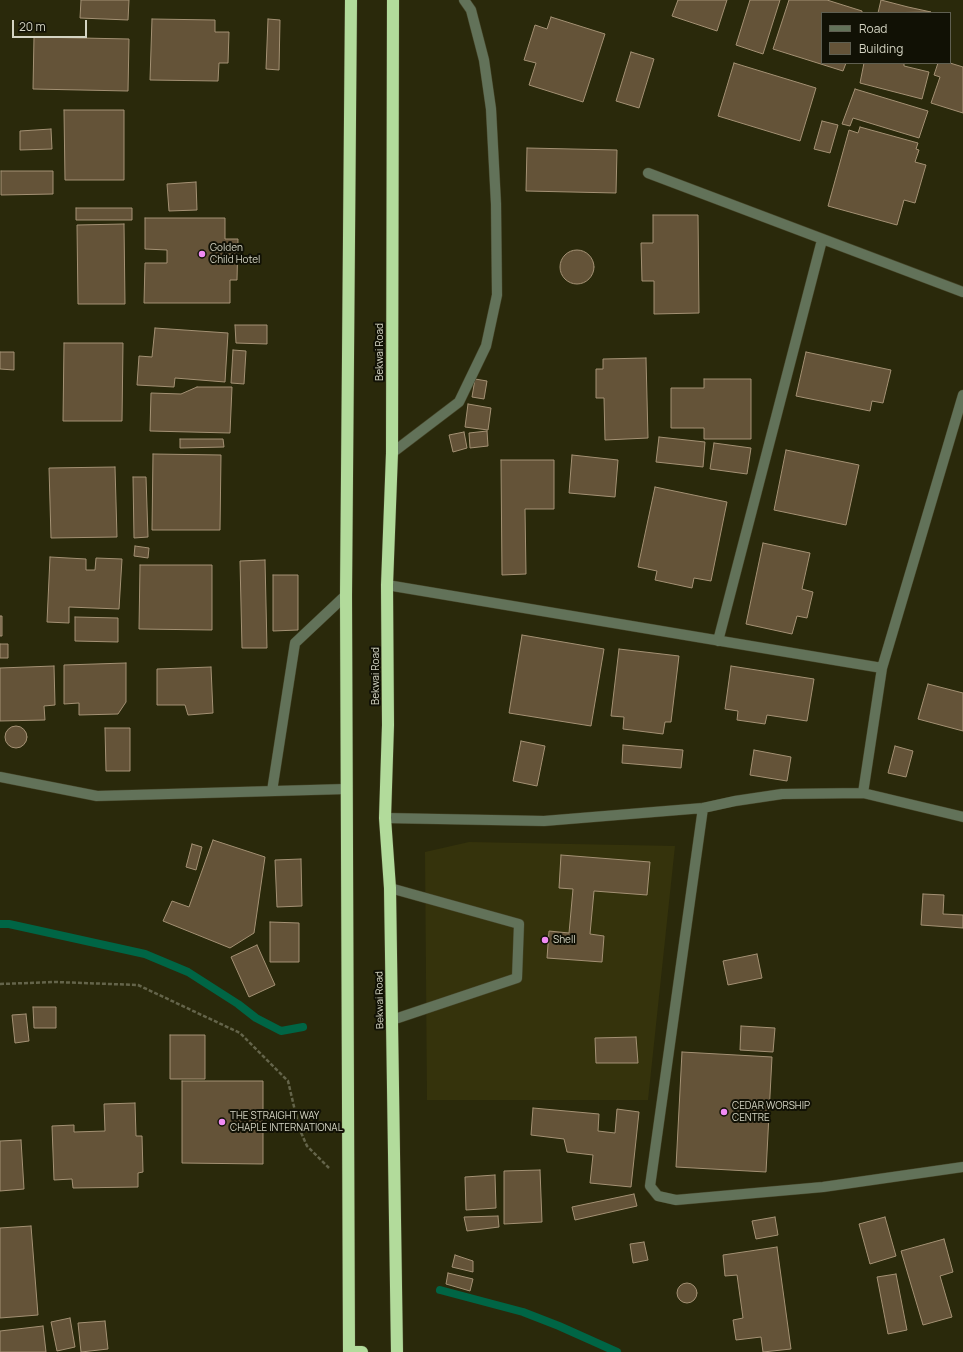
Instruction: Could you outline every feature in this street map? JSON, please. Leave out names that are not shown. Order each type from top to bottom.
[{"type":"highway","points":[[350,0],[346,595],[349,1352],[362,1352]]},
{"type":"highway","name":"Bekwai Road","points":[[393,0],[392,453],[387,584],[388,725],[385,818],[390,888],[397,1352]]},
{"type":"street","points":[[392,453],[459,402],[486,346],[497,295],[496,204],[490,109],[484,60],[471,10],[464,0]]},
{"type":"street","points":[[648,173],[963,292]]},
{"type":"street","points":[[718,641],[822,240]]},
{"type":"street","points":[[863,793],[882,668],[963,395]]},
{"type":"street","points":[[387,584],[882,668]]},
{"type":"street","points":[[272,791],[295,643],[346,595]]},
{"type":"street","points":[[0,778],[97,796],[346,789]]},
{"type":"street","points":[[385,818],[544,821],[703,808],[735,801],[782,794],[863,793],[963,817]]},
{"type":"street","points":[[703,808],[650,1186],[658,1196],[676,1200],[823,1187],[963,1167]]},
{"type":"street","points":[[390,888],[519,924],[517,978],[392,1020]]},
{"type":"path","points":[[0,984],[55,982],[138,985],[240,1033],[288,1082],[299,1128],[307,1146],[348,1186]]},
{"type":"shaded area","points":[[469,842],[675,846],[648,1100],[427,1100],[425,852]]},
{"type":"building","points":[[81,0],[129,0],[128,20],[80,18]]},
{"type":"building","points":[[678,0],[727,0],[717,31],[672,16]]},
{"type":"building","points":[[750,0],[780,0],[763,54],[736,45]]},
{"type":"building","points":[[789,0],[827,0],[862,11],[821,12],[821,64],[846,64],[843,71],[773,49]]},
{"type":"building","points":[[881,0],[931,12],[878,12]]},
{"type":"building","points":[[551,17],[605,34],[583,102],[529,85],[536,63],[524,60],[535,25],[547,29]]},
{"type":"building","points":[[152,19],[215,20],[215,32],[229,32],[228,63],[219,63],[218,81],[150,80]]},
{"type":"building","points":[[268,19],[280,20],[279,70],[266,69]]},
{"type":"building","points":[[34,37],[129,39],[128,91],[33,89]]},
{"type":"building","points":[[631,52],[654,59],[639,108],[616,101]]},
{"type":"building","points":[[734,63],[816,88],[800,141],[718,116]]},
{"type":"building","points":[[951,63],[963,67],[963,113],[931,103],[940,77],[934,75],[938,64]]},
{"type":"building","points":[[864,64],[904,64],[904,66],[929,72],[922,99],[860,83]]},
{"type":"building","points":[[855,89],[928,111],[919,138],[853,118],[850,126],[842,124]]},
{"type":"building","points":[[64,110],[124,110],[124,180],[65,180]]},
{"type":"building","points":[[822,121],[838,125],[830,153],[814,149]]},
{"type":"building","points":[[860,127],[918,143],[916,149],[919,150],[915,162],[926,165],[915,203],[904,200],[897,225],[828,206],[849,130],[858,133]]},
{"type":"building","points":[[51,129],[52,149],[20,150],[20,131]]},
{"type":"building","points":[[527,148],[617,150],[616,193],[526,191]]},
{"type":"building","points":[[1,171],[53,171],[53,194],[1,195]]},
{"type":"building","points":[[196,182],[197,210],[169,211],[167,184]]},
{"type":"building","points":[[76,208],[132,208],[132,220],[76,220]]},
{"type":"building","points":[[653,215],[698,215],[699,313],[654,314],[654,281],[642,281],[641,243],[653,243]]},
{"type":"building","points":[[145,218],[225,218],[225,239],[238,239],[237,280],[230,280],[230,303],[144,303],[145,263],[167,263],[167,250],[145,249]]},
{"type":"building","points":[[124,224],[125,304],[78,304],[77,225]]},
{"type":"building","points":[[577,250],[589,255],[594,267],[589,279],[577,284],[565,279],[560,267],[565,255]]},
{"type":"building","points":[[235,325],[267,325],[267,344],[236,343]]},
{"type":"building","points":[[155,328],[228,333],[225,382],[175,378],[174,387],[137,385],[139,356],[152,357]]},
{"type":"building","points":[[64,343],[123,343],[122,421],[63,421]]},
{"type":"building","points":[[233,350],[246,351],[244,384],[231,383]]},
{"type":"building","points":[[0,352],[14,352],[14,370],[0,369]]},
{"type":"building","points":[[806,352],[891,370],[883,403],[872,401],[870,411],[796,396]]},
{"type":"building","points":[[646,358],[648,438],[605,440],[604,398],[596,398],[596,369],[603,369],[603,359]]},
{"type":"building","points":[[475,379],[487,381],[484,399],[472,397]]},
{"type":"building","points":[[704,379],[751,379],[751,439],[704,439],[704,428],[671,428],[671,388],[704,388]]},
{"type":"building","points":[[197,387],[232,387],[230,433],[150,431],[151,393],[181,394]]},
{"type":"building","points":[[468,404],[491,408],[488,430],[465,427]]},
{"type":"building","points":[[487,431],[488,446],[470,448],[469,433]]},
{"type":"building","points":[[464,432],[467,448],[453,452],[449,435]]},
{"type":"building","points":[[659,437],[705,442],[703,467],[656,462]]},
{"type":"building","points":[[180,439],[223,439],[224,447],[180,448]]},
{"type":"building","points":[[714,443],[751,448],[747,474],[710,469]]},
{"type":"building","points":[[786,450],[859,465],[846,525],[774,510]]},
{"type":"building","points":[[153,454],[221,455],[220,530],[152,530]]},
{"type":"building","points":[[572,455],[618,460],[615,497],[569,493]]},
{"type":"building","points":[[501,460],[554,460],[554,509],[525,509],[526,574],[502,575]]},
{"type":"building","points":[[115,467],[117,537],[51,538],[49,468]]},
{"type":"building","points":[[133,477],[146,477],[148,537],[134,538]]},
{"type":"building","points":[[655,487],[727,502],[711,581],[694,578],[692,588],[655,580],[657,571],[638,567]]},
{"type":"building","points":[[763,543],[810,553],[802,589],[813,592],[807,618],[797,616],[792,634],[746,624]]},
{"type":"building","points":[[135,546],[149,548],[148,558],[134,556]]},
{"type":"building","points":[[50,557],[86,559],[86,570],[95,570],[96,558],[122,559],[119,609],[69,607],[69,623],[47,622]]},
{"type":"building","points":[[265,560],[267,648],[242,648],[240,561]]},
{"type":"building","points":[[140,565],[212,565],[212,630],[139,629]]},
{"type":"building","points":[[273,575],[298,575],[298,630],[273,631]]},
{"type":"building","points":[[0,616],[2,616],[2,636],[0,636]]},
{"type":"building","points":[[75,617],[118,618],[118,642],[75,641]]},
{"type":"building","points":[[522,635],[604,649],[591,726],[509,713]]},
{"type":"building","points":[[0,644],[8,644],[8,658],[0,658]]},
{"type":"building","points":[[619,649],[679,656],[671,722],[665,722],[663,734],[623,729],[624,717],[611,716]]},
{"type":"building","points":[[126,663],[126,702],[118,714],[79,715],[79,703],[64,704],[64,665]]},
{"type":"building","points":[[54,666],[55,705],[44,706],[45,720],[0,721],[0,668]]},
{"type":"building","points":[[731,666],[814,679],[807,721],[767,715],[765,724],[737,720],[738,711],[725,709]]},
{"type":"building","points":[[211,667],[213,713],[188,715],[185,705],[157,705],[157,669]]},
{"type":"building","points":[[928,684],[963,693],[963,731],[918,719]]},
{"type":"building","points":[[16,726],[24,729],[27,737],[24,745],[16,748],[8,745],[5,737],[8,729]]},
{"type":"building","points":[[105,728],[130,728],[130,771],[106,771]]},
{"type":"building","points":[[521,741],[545,746],[537,786],[513,781]]},
{"type":"building","points":[[623,745],[683,750],[681,768],[622,763]]},
{"type":"building","points":[[895,746],[913,751],[906,777],[888,773]]},
{"type":"building","points":[[754,750],[791,757],[787,781],[750,775]]},
{"type":"building","points":[[213,840],[265,857],[254,933],[230,948],[163,921],[172,901],[189,907]]},
{"type":"building","points":[[192,844],[202,847],[196,870],[186,867]]},
{"type":"building","points":[[561,855],[650,862],[647,895],[594,891],[590,934],[604,936],[602,962],[547,958],[549,931],[569,933],[573,889],[559,888]]},
{"type":"building","points":[[301,859],[302,906],[277,907],[275,860]]},
{"type":"building","points":[[923,894],[944,895],[943,914],[963,915],[963,928],[921,925]]},
{"type":"building","points":[[270,922],[299,923],[299,962],[270,962]]},
{"type":"building","points":[[257,945],[275,985],[249,997],[231,957]]},
{"type":"building","points":[[757,954],[762,978],[728,985],[723,961]]},
{"type":"building","points":[[33,1007],[56,1007],[56,1028],[34,1028]]},
{"type":"building","points":[[26,1014],[29,1041],[15,1043],[12,1015]]},
{"type":"building","points":[[741,1026],[775,1028],[773,1052],[740,1050]]},
{"type":"building","points":[[170,1035],[205,1035],[205,1079],[170,1079]]},
{"type":"building","points":[[636,1037],[638,1063],[596,1063],[595,1038]]},
{"type":"building","name":"CEDAR WORSHIP CENTRE","points":[[682,1052],[772,1057],[766,1172],[676,1167]]},
{"type":"building","name":"THE STRAIGHT WAY CHAPLE INTERNATIONAL","points":[[182,1081],[263,1081],[263,1164],[182,1163]]},
{"type":"building","points":[[135,1103],[136,1136],[142,1136],[143,1172],[138,1173],[138,1187],[73,1188],[72,1179],[54,1180],[52,1126],[74,1125],[74,1132],[105,1131],[104,1104]]},
{"type":"building","points":[[533,1108],[599,1114],[598,1131],[615,1133],[617,1109],[639,1112],[631,1187],[590,1183],[593,1155],[567,1152],[564,1139],[531,1135]]},
{"type":"building","points":[[21,1140],[24,1189],[0,1191],[0,1141]]},
{"type":"building","points":[[540,1170],[542,1222],[504,1224],[504,1171]]},
{"type":"building","points":[[495,1175],[496,1208],[466,1210],[465,1177]]},
{"type":"building","points":[[634,1194],[637,1206],[575,1220],[572,1207]]},
{"type":"building","points":[[498,1216],[499,1227],[467,1231],[464,1217]]},
{"type":"building","points":[[775,1217],[778,1235],[756,1239],[752,1221]]},
{"type":"building","points":[[885,1217],[896,1256],[870,1264],[859,1224]]},
{"type":"building","points":[[31,1226],[38,1315],[0,1318],[0,1228]]},
{"type":"building","points":[[944,1239],[953,1272],[940,1276],[952,1317],[923,1325],[901,1251]]},
{"type":"building","points":[[644,1242],[648,1260],[633,1263],[630,1244]]},
{"type":"building","points":[[777,1247],[791,1349],[763,1352],[761,1337],[736,1340],[733,1320],[743,1318],[737,1275],[725,1276],[723,1255]]},
{"type":"building","points":[[455,1255],[473,1261],[473,1272],[452,1267]]},
{"type":"building","points":[[448,1273],[473,1279],[470,1291],[446,1284]]},
{"type":"building","points":[[896,1274],[907,1330],[888,1334],[877,1277]]},
{"type":"building","points":[[687,1283],[694,1286],[697,1293],[694,1300],[687,1303],[680,1300],[677,1293],[680,1286]]},
{"type":"building","points":[[70,1318],[75,1347],[57,1351],[51,1322]]},
{"type":"building","points":[[105,1321],[108,1349],[81,1352],[78,1323]]},
{"type":"building","points":[[43,1326],[46,1352],[0,1352],[0,1331]]},
{"type":"waterway","points":[[0,924],[9,924],[145,954],[188,972],[238,1004],[256,1018],[281,1031],[303,1027]]},
{"type":"waterway","points":[[440,1290],[523,1312],[559,1326],[617,1352]]},
{"type":"place","name":"Golden Child Hotel","points":[[202,254]]},
{"type":"place","name":"Shell","points":[[545,940]]},
{"type":"place","name":"CEDAR WORSHIP CENTRE","points":[[724,1112]]},
{"type":"place","name":"THE STRAIGHT WAY CHAPLE INTERNATIONAL","points":[[222,1122]]}]
